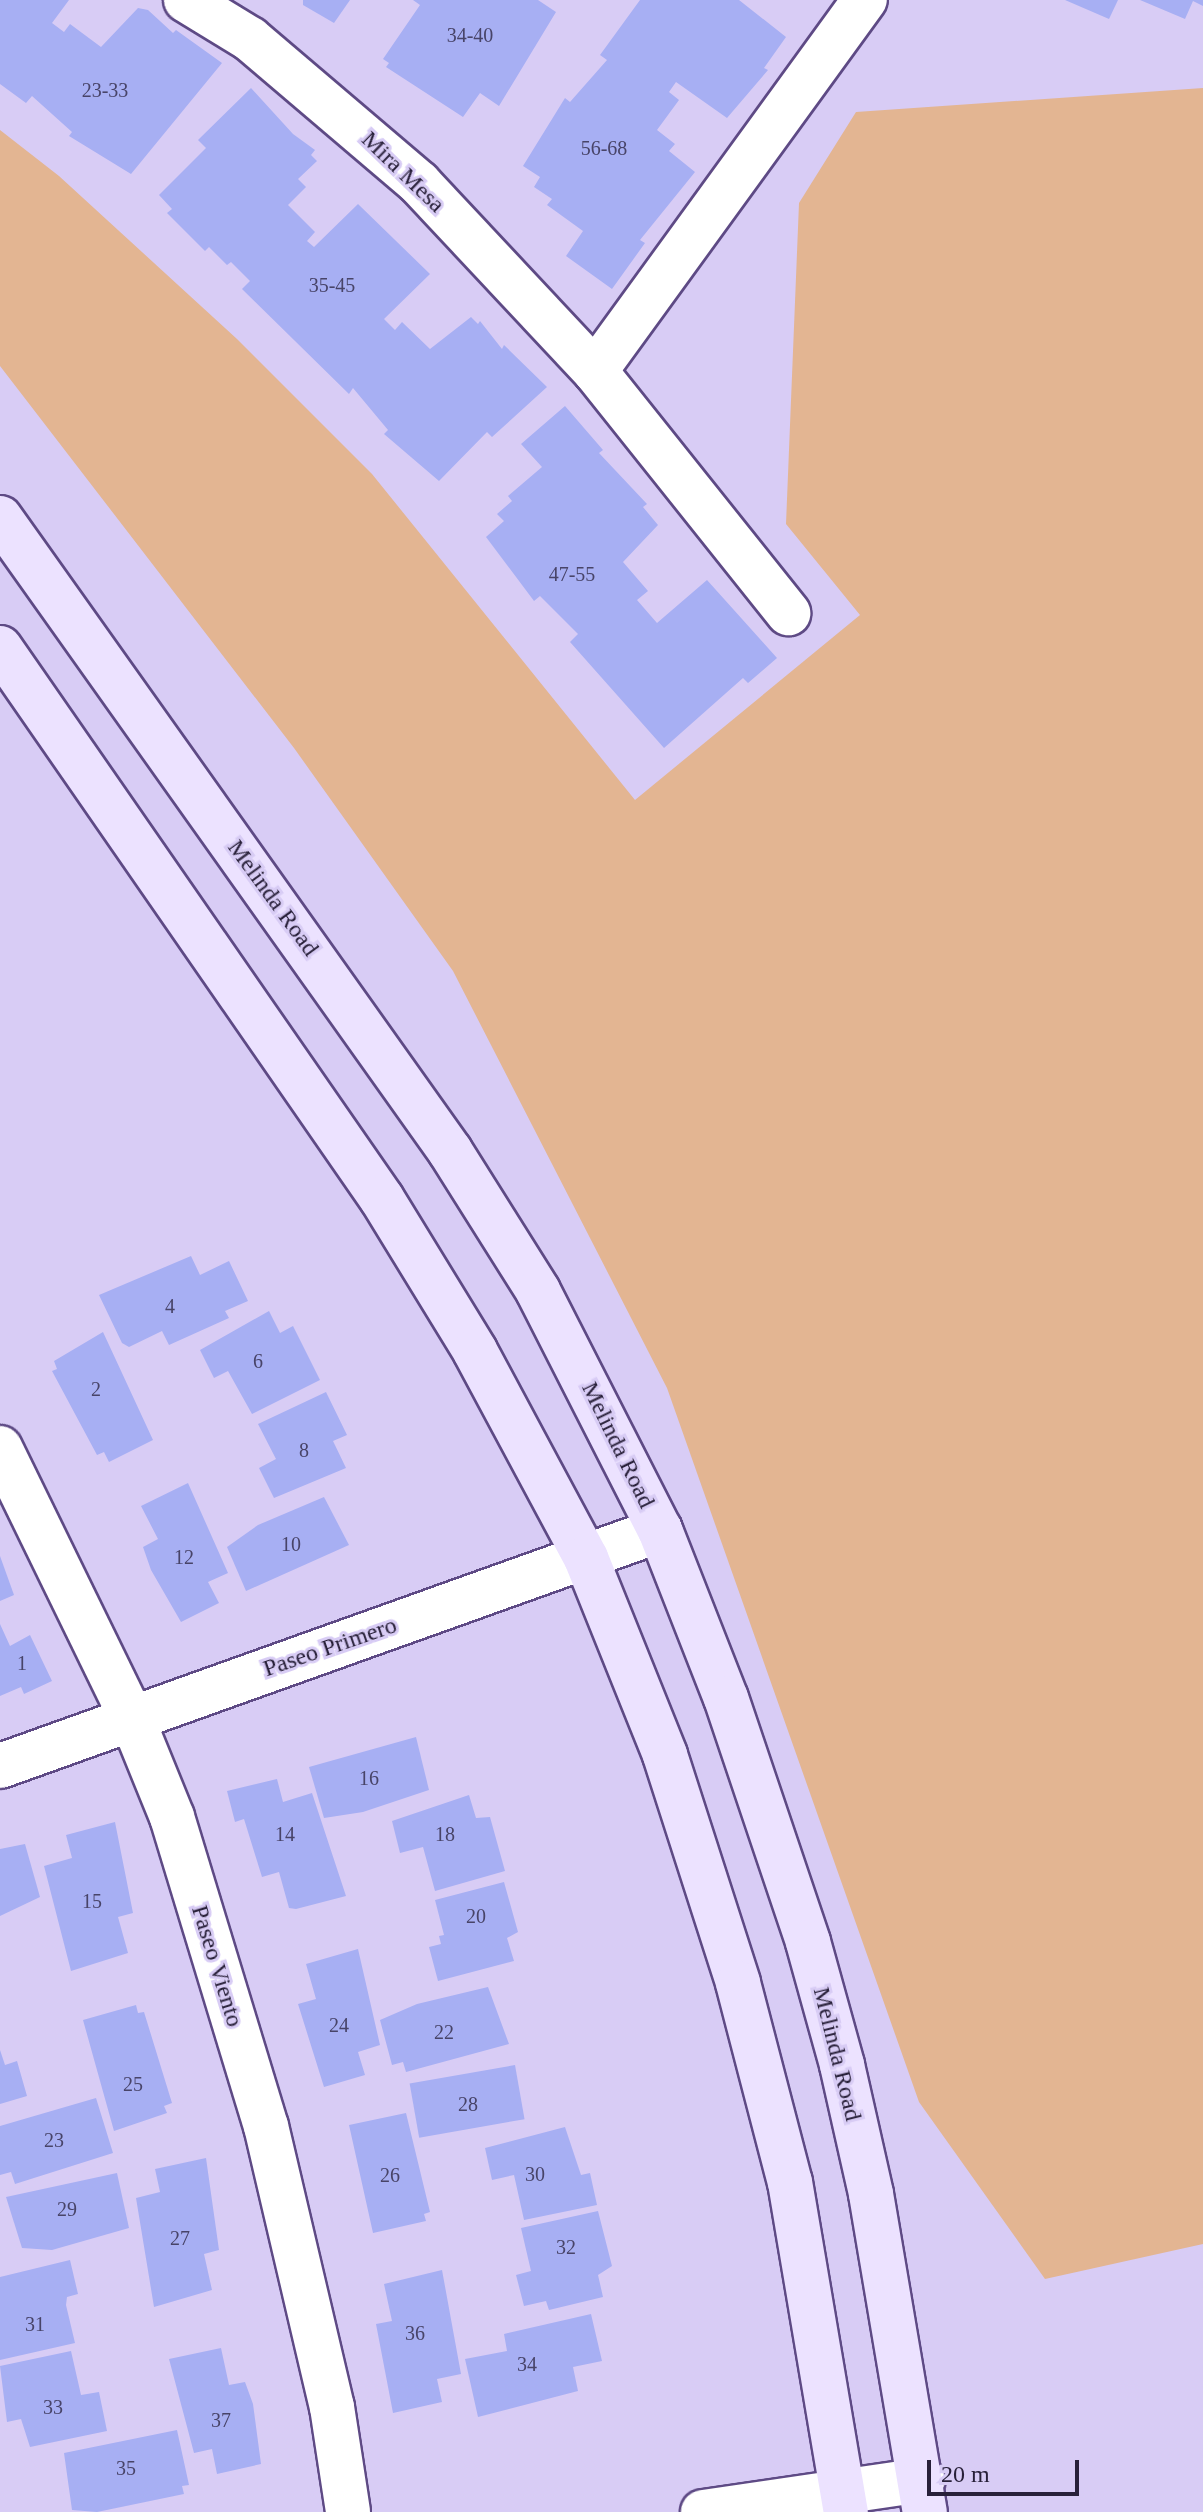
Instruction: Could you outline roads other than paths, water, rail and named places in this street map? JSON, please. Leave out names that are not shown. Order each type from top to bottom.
[{"type":"main road","name":"Melinda Road","points":[[0,518],[450,1151],[538,1291],[660,1530],[726,1698],[842,2065],[924,2496]]},
{"type":"main road","points":[[0,648],[382,1199],[475,1351],[586,1558],[665,1755],[738,1983],[790,2182],[846,2502]]},
{"type":"street","name":"Mira Mesa","points":[[186,0],[250,39],[419,183],[595,371],[788,613]]},
{"type":"street","points":[[595,371],[865,0]]},
{"type":"street","name":"Paseo Viento","points":[[0,1448],[131,1716],[172,1817],[266,2126],[332,2407],[348,2512]]},
{"type":"street","name":"Paseo Primero","points":[[0,1766],[131,1716],[660,1530]]},
{"type":"street","points":[[703,2512],[924,2496]]}]
